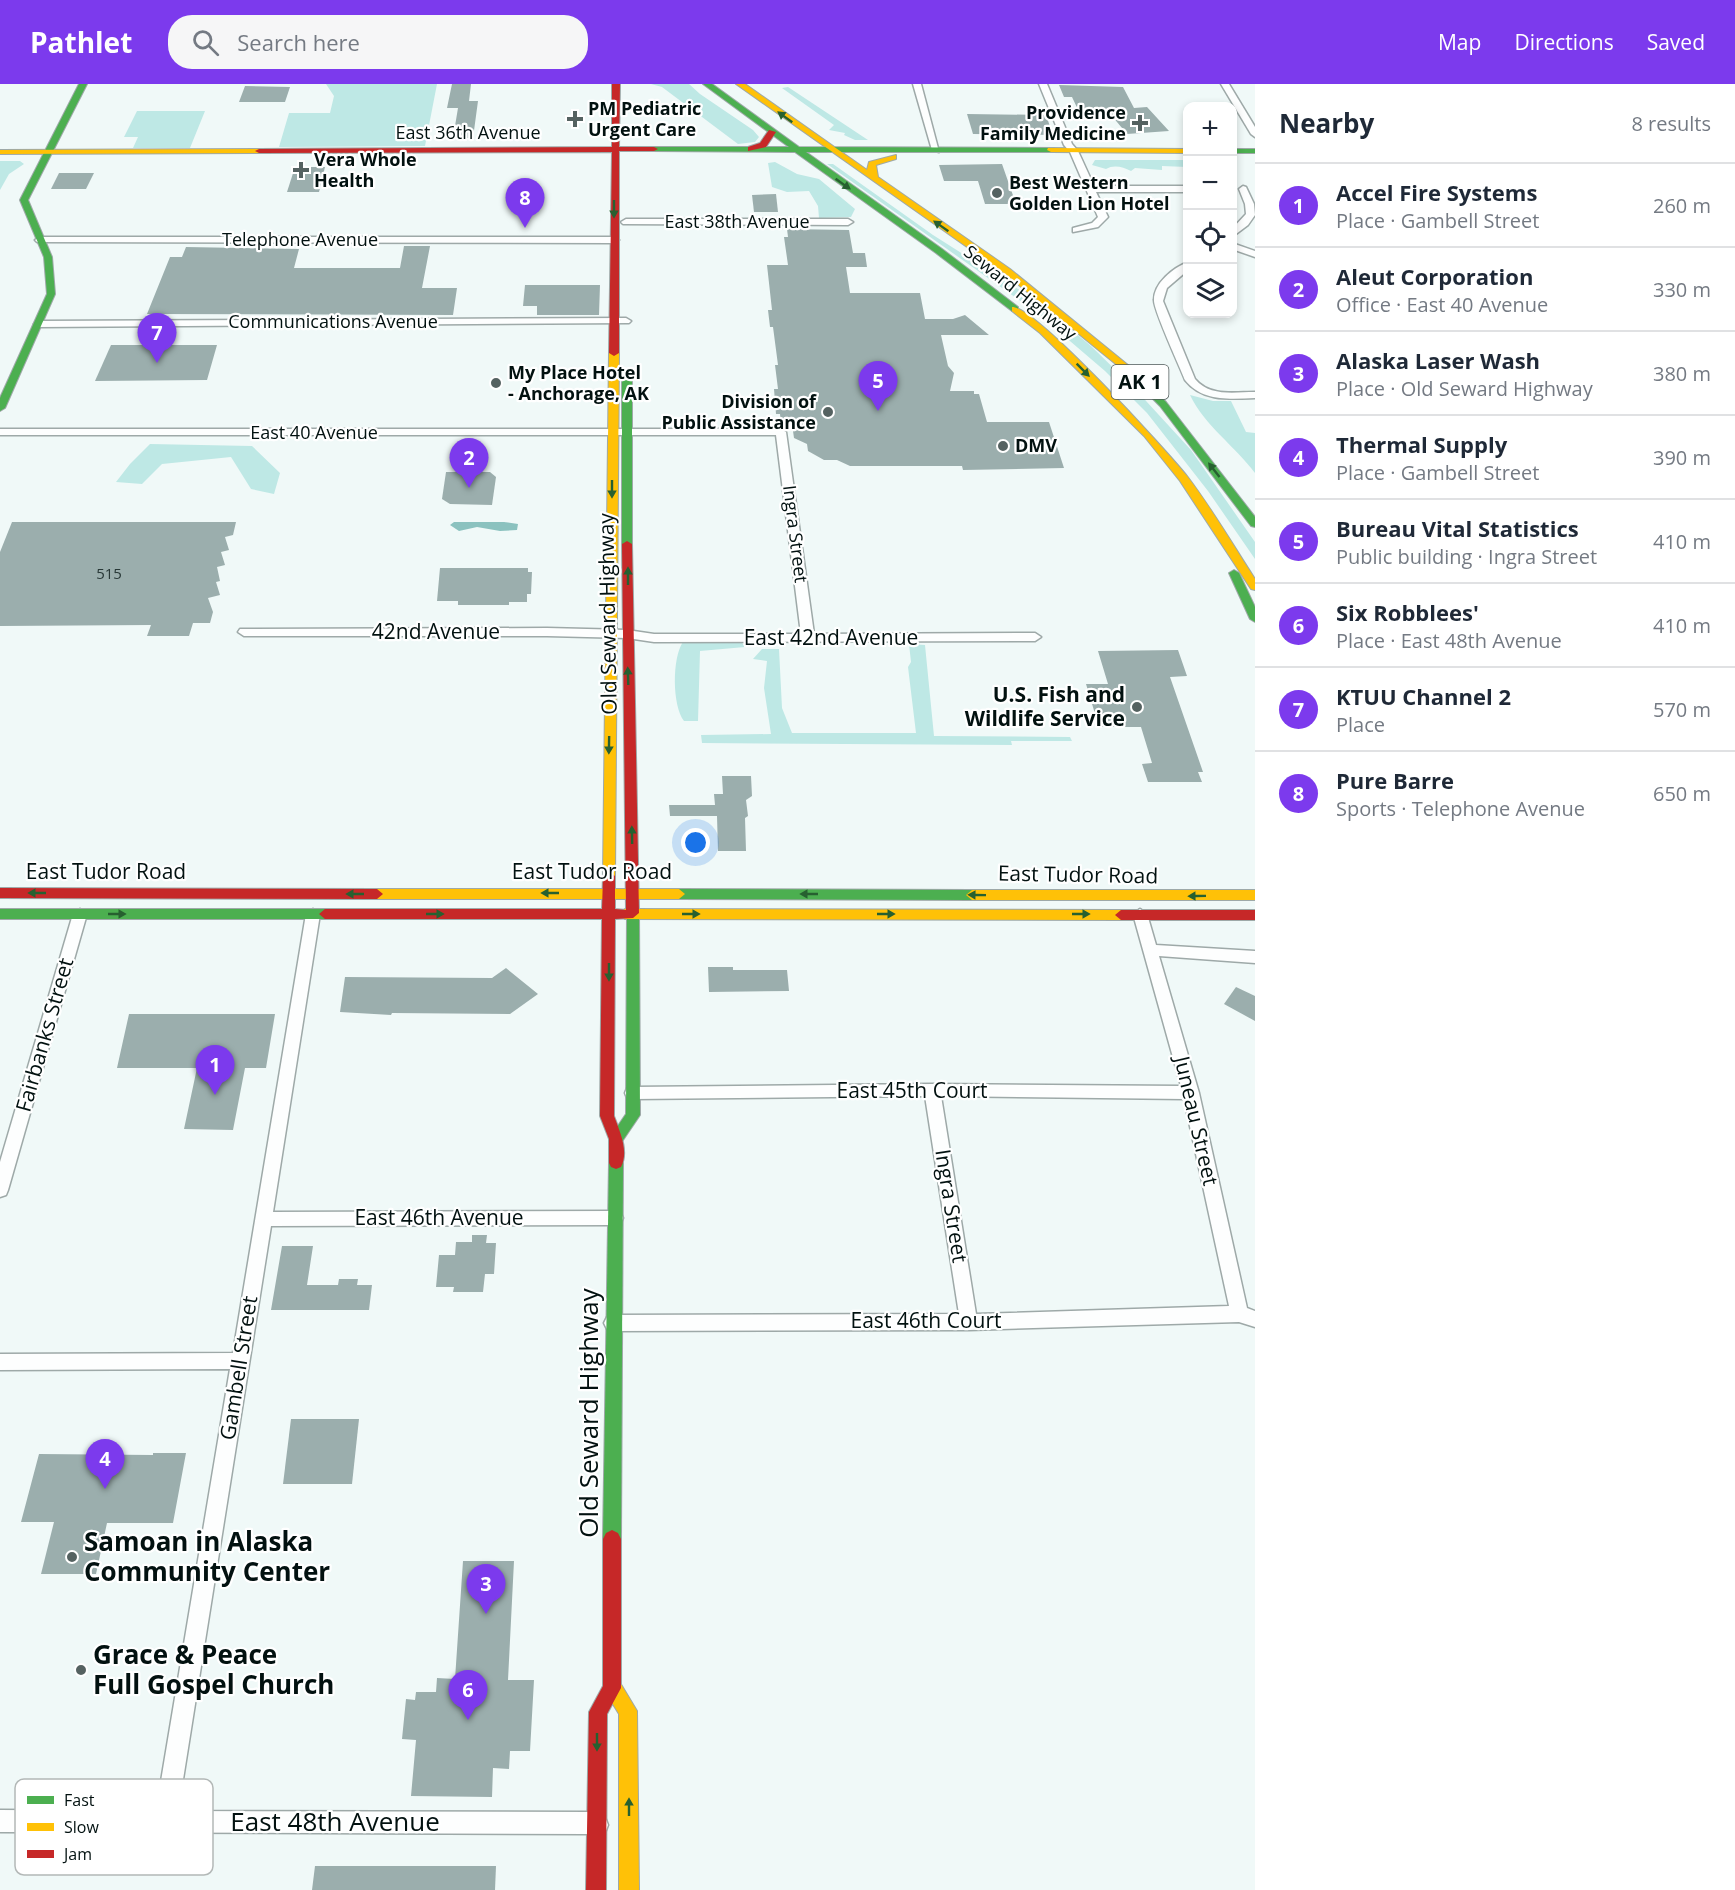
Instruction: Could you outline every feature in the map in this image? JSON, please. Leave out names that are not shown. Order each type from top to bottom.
[{"type":"main road","points":[[0,408],[51,294],[53,274],[49,257],[24,200],[45,154],[83,84]]},
{"type":"main road","name":"Old Seward Highway","points":[[596,1890],[608,1836],[598,1712],[612,1688],[616,1139],[607,1116],[612,431],[626,270],[626,222],[616,84]]},
{"type":"main road","name":"Old Seward Highway","points":[[616,1139],[633,1115],[633,893],[627,634],[628,431],[614,247],[624,84]]},
{"type":"main road","name":"Seward Highway","points":[[707,84],[975,277],[1043,331],[1147,434],[1184,479],[1255,587]]},
{"type":"main road","name":"Seward Highway","points":[[740,84],[1007,272],[1118,360],[1163,404],[1253,521]]},
{"type":"main road","points":[[751,149],[763,146],[772,132]]},
{"type":"main road","name":"East 36th Avenue","points":[[0,152],[340,157],[796,149],[893,157],[1183,151]]},
{"type":"main road","name":"East 36th Avenue","points":[[0,157],[45,154],[416,151],[808,158],[836,153],[936,150],[1183,157]]},
{"type":"main road","points":[[340,157],[346,154],[406,154],[416,151]]},
{"type":"main road","points":[[1237,151],[1255,151]]},
{"type":"main road","points":[[875,180],[871,169],[872,164],[893,157]]},
{"type":"main road","points":[[1237,157],[1255,157]]},
{"type":"main road","points":[[614,247],[621,246],[626,270]]},
{"type":"main road","points":[[1184,479],[1247,597],[1255,619]]},
{"type":"main road","name":"East Tudor Road","points":[[0,893],[1255,895]]},
{"type":"main road","name":"East Tudor Road","points":[[0,914],[1255,915]]},
{"type":"main road","points":[[612,1688],[628,1711],[629,1890]]},
{"type":"main road","points":[[608,1836],[629,1866]]},
{"type":"street","points":[[917,84],[936,150]]},
{"type":"street","points":[[1043,84],[1068,145],[1075,154],[1092,189],[1102,220],[1095,225],[1076,230]]},
{"type":"street","points":[[1225,84],[1255,134]]},
{"type":"street","points":[[1092,189],[1183,189]]},
{"type":"street","points":[[1238,189],[1255,189]]},
{"type":"street","points":[[1237,231],[1248,223],[1252,208],[1238,189]]},
{"type":"street","name":"East 38th Avenue","points":[[626,222],[848,222]]},
{"type":"street","name":"Telephone Avenue","points":[[40,240],[559,241],[609,249],[614,247]]},
{"type":"street","points":[[1237,247],[1255,254]]},
{"type":"street","points":[[1183,269],[1162,287],[1158,301],[1190,380],[1193,385],[1206,392],[1255,395]]},
{"type":"street","name":"Communications Avenue","points":[[39,324],[620,321]]},
{"type":"street","name":"East 40 Avenue","points":[[0,432],[781,432]]},
{"type":"street","name":"Ingra Street","points":[[781,432],[808,637]]},
{"type":"street","name":"42nd Avenue","points":[[244,632],[627,634]]},
{"type":"street","name":"East 42nd Avenue","points":[[627,634],[654,638],[1035,637]]},
{"type":"street","name":"Fairbanks Street","points":[[0,1190],[80,914]]},
{"type":"street","name":"Gambell Street","points":[[172,1779],[313,914]]},
{"type":"street","name":"Juneau Street","points":[[1140,914],[1191,1093],[1247,1317]]},
{"type":"street","points":[[1152,950],[1255,957]]},
{"type":"street","name":"Ingra Street","points":[[932,1090],[969,1322]]},
{"type":"street","name":"East 45th Court","points":[[633,1093],[932,1090],[1191,1093]]},
{"type":"street","name":"East 46th Avenue","points":[[263,1219],[615,1218]]},
{"type":"street","name":"East 46th Court","points":[[614,1323],[969,1322],[1247,1317]]},
{"type":"street","points":[[0,1362],[240,1361]]},
{"type":"street","name":"East 48th Avenue","points":[[0,1821],[15,1821]]},
{"type":"street","name":"East 48th Avenue","points":[[213,1822],[587,1823],[608,1836]]},
{"type":"shaded area","points":[[326,84],[437,84],[425,146],[279,147],[289,113],[330,113],[334,96]]},
{"type":"shaded area","points":[[651,84],[689,84],[753,130],[759,137],[755,142],[738,144],[662,87]]},
{"type":"shaded area","points":[[788,87],[868,140],[855,140],[844,135],[845,133],[829,130],[834,125],[782,88]]},
{"type":"shaded area","points":[[137,111],[205,111],[190,148],[133,148],[138,137],[124,137]]},
{"type":"shaded area","points":[[1095,160],[1183,160],[1183,167],[1162,166],[1162,170],[1135,168],[1131,171],[1125,168],[1106,169],[1092,165]]},
{"type":"shaded area","points":[[0,161],[20,161],[24,164],[9,174],[0,190]]},
{"type":"shaded area","points":[[775,162],[797,174],[819,179],[855,209],[851,217],[819,218],[818,206],[809,191],[787,192],[772,187],[768,163]]},
{"type":"shaded area","points":[[827,164],[833,164],[933,235],[1037,301],[1091,346],[1136,390],[1191,450],[1255,542],[1255,559],[1208,491],[1147,413],[1105,371],[1036,312]]},
{"type":"shaded area","points":[[1190,395],[1213,401],[1231,401],[1246,432],[1255,433],[1255,473],[1212,426]]},
{"type":"shaded area","points":[[150,444],[252,446],[280,473],[274,494],[251,489],[231,457],[162,464],[142,484],[116,482]]},
{"type":"shaded area","points":[[454,522],[518,524],[517,530],[500,531],[477,527],[459,531],[450,525]]},
{"type":"shaded area","points":[[740,640],[745,647],[700,651],[698,721],[684,721],[677,704],[675,682],[679,649],[683,642]]},
{"type":"shaded area","points":[[909,644],[925,645],[934,736],[1070,737],[1072,741],[1011,741],[1012,745],[702,743],[701,735],[771,734],[764,688],[767,661],[753,659],[762,649],[779,649],[782,708],[792,733],[916,733],[908,667],[911,662]]},
{"type":"building","points":[[452,84],[471,84],[469,101],[478,101],[473,138],[453,138],[458,108],[447,108]]},
{"type":"building","points":[[1059,85],[1123,87],[1134,108],[1147,107],[1169,131],[1127,134],[1112,116],[1081,116],[1072,97],[1064,97]]},
{"type":"building","points":[[245,86],[290,87],[285,102],[239,102]]},
{"type":"building","points":[[967,114],[1046,115],[1053,135],[973,134]]},
{"type":"building","name":"Best Western Golden Lion Hotel","points":[[1002,164],[1016,204],[985,204],[978,181],[944,181],[939,165]]},
{"type":"building","points":[[295,167],[325,167],[319,192],[287,192]]},
{"type":"building","points":[[59,173],[94,173],[86,189],[51,189]]},
{"type":"building","points":[[776,194],[778,212],[754,212],[752,195]]},
{"type":"building","points":[[787,229],[849,230],[853,253],[865,253],[867,267],[846,267],[850,293],[920,293],[925,319],[953,319],[965,315],[989,335],[941,335],[948,366],[954,373],[950,391],[974,391],[974,394],[979,394],[987,422],[1049,422],[1064,468],[963,470],[962,466],[850,466],[837,460],[824,460],[808,451],[807,444],[794,438],[792,424],[781,424],[780,414],[776,414],[774,389],[778,389],[775,365],[778,365],[773,327],[770,327],[768,310],[772,310],[767,265],[788,265],[784,237],[788,237]]},
{"type":"building","points":[[404,246],[430,246],[422,288],[457,288],[453,315],[147,314],[170,257],[182,257],[186,247],[299,249],[294,268],[400,268]]},
{"type":"building","points":[[525,285],[600,285],[599,315],[537,315],[537,306],[523,306]]},
{"type":"building","points":[[111,345],[217,345],[207,380],[95,381]]},
{"type":"building","points":[[446,472],[490,472],[496,477],[492,505],[450,504],[442,499]]},
{"type":"building","points":[[12,522],[236,522],[233,535],[225,537],[229,550],[221,552],[225,565],[217,567],[220,581],[216,582],[220,595],[208,598],[213,612],[210,623],[193,623],[189,636],[147,636],[151,625],[0,626],[0,552]]},
{"type":"building","points":[[440,568],[528,568],[528,572],[532,572],[531,594],[527,594],[527,602],[509,602],[509,605],[458,605],[458,601],[437,601]]},
{"type":"building","name":"U.S. Fish and Wildlife Service","points":[[1178,650],[1187,676],[1170,677],[1203,772],[1198,772],[1202,782],[1148,782],[1142,764],[1152,763],[1141,727],[1099,727],[1086,684],[1108,684],[1098,651]]},
{"type":"building","points":[[722,776],[751,776],[752,796],[746,800],[748,816],[745,818],[746,851],[718,851],[717,816],[670,816],[669,805],[715,805],[714,794],[723,794]]},
{"type":"building","points":[[708,967],[733,967],[733,970],[787,970],[789,991],[709,992]]},
{"type":"building","points":[[506,968],[538,994],[510,1014],[392,1013],[391,1015],[340,1012],[345,977],[492,978]]},
{"type":"building","points":[[1236,987],[1255,996],[1255,1021],[1224,1004]]},
{"type":"building","points":[[129,1014],[275,1014],[266,1068],[245,1068],[233,1130],[184,1129],[197,1068],[117,1068]]},
{"type":"building","points":[[472,1235],[487,1235],[486,1243],[496,1243],[494,1274],[485,1274],[483,1292],[453,1292],[454,1287],[436,1287],[439,1255],[455,1255],[456,1242],[472,1242]]},
{"type":"building","points":[[282,1246],[313,1246],[307,1285],[338,1285],[339,1279],[358,1279],[357,1285],[372,1285],[369,1310],[271,1310]]},
{"type":"building","points":[[291,1419],[359,1419],[352,1484],[283,1484]]},
{"type":"building","points":[[153,1453],[186,1453],[173,1523],[107,1523],[96,1574],[41,1574],[54,1522],[21,1522],[39,1454],[153,1455]]},
{"type":"building","points":[[463,1561],[514,1561],[508,1680],[534,1680],[530,1751],[510,1751],[509,1769],[493,1768],[492,1797],[411,1796],[416,1740],[402,1739],[406,1699],[415,1700],[416,1692],[436,1692],[437,1678],[455,1679]]},
{"type":"building","points":[[315,1866],[496,1866],[495,1890],[312,1890]]},
{"type":"traffic: fast","points":[[0,408],[51,294],[52,281],[48,257],[24,200],[83,84]]},
{"type":"traffic: fast","points":[[707,84],[939,251],[1015,309]]},
{"type":"traffic: fast","points":[[654,149],[1051,150]]},
{"type":"traffic: fast","points":[[1237,151],[1255,151]]},
{"type":"traffic: fast","points":[[1131,372],[1163,404],[1255,524]]},
{"type":"traffic: fast","points":[[627,377],[627,544]]},
{"type":"traffic: fast","points":[[1234,573],[1255,619]]},
{"type":"traffic: fast","points":[[679,894],[972,895]]},
{"type":"traffic: fast","points":[[616,1139],[633,1115],[633,913]]},
{"type":"traffic: fast","points":[[0,914],[325,914]]},
{"type":"traffic: fast","points":[[612,1539],[616,1163]]},
{"type":"traffic: slow","points":[[740,84],[1007,271],[1131,372]]},
{"type":"traffic: slow","points":[[1051,150],[1183,151]]},
{"type":"traffic: slow","points":[[0,152],[259,151]]},
{"type":"traffic: slow","points":[[875,180],[871,169],[872,164],[893,157]]},
{"type":"traffic: slow","points":[[1015,309],[1043,331],[1147,434],[1184,479],[1255,587]]},
{"type":"traffic: slow","points":[[609,876],[614,353]]},
{"type":"traffic: slow","points":[[377,894],[679,894]]},
{"type":"traffic: slow","points":[[972,895],[1255,895]]},
{"type":"traffic: slow","points":[[625,914],[1121,915]]},
{"type":"traffic: slow","points":[[612,1688],[628,1711],[629,1890]]},
{"type":"traffic: jam","points":[[614,353],[616,84]]},
{"type":"traffic: jam","points":[[751,149],[763,145],[772,132]]},
{"type":"traffic: jam","points":[[259,151],[654,149]]},
{"type":"traffic: jam","points":[[627,544],[633,913]]},
{"type":"traffic: jam","points":[[609,876],[607,1116],[616,1139],[616,1163]]},
{"type":"traffic: jam","points":[[0,893],[377,894]]},
{"type":"traffic: jam","points":[[325,914],[625,914]]},
{"type":"traffic: jam","points":[[1121,915],[1255,915]]},
{"type":"traffic: jam","points":[[596,1890],[598,1712],[612,1688],[612,1539]]},
{"type":"place","name":"PM Pediatric Urgent Care","points":[[575,119]]},
{"type":"place","name":"Providence Family Medicine","points":[[1140,123]]},
{"type":"place","name":"Vera Whole Health","points":[[301,170]]},
{"type":"place","name":"Best Western Golden Lion Hotel","points":[[997,193]]},
{"type":"place","name":"Pure Barre","points":[[525,228]]},
{"type":"place","name":"KTUU Channel 2","points":[[157,363]]},
{"type":"place","name":"My Place Hotel - Anchorage, AK","points":[[496,383]]},
{"type":"place","name":"Bureau Vital Statistics","points":[[878,411]]},
{"type":"place","name":"Division of Public Assistance","points":[[828,412]]},
{"type":"place","name":"DMV","points":[[1003,446]]},
{"type":"place","name":"Aleut Corporation","points":[[469,488]]},
{"type":"place","name":"U.S. Fish and Wildlife Service","points":[[1137,707]]},
{"type":"place","name":"Accel Fire Systems","points":[[215,1095]]},
{"type":"place","name":"Thermal Supply","points":[[105,1489]]},
{"type":"place","name":"Samoan in Alaska Community Center","points":[[72,1557]]},
{"type":"place","name":"Alaska Laser Wash","points":[[486,1614]]},
{"type":"place","name":"Grace & Peace Full Gospel Church","points":[[81,1670]]},
{"type":"place","name":"Six Robblees'","points":[[468,1720]]}]
